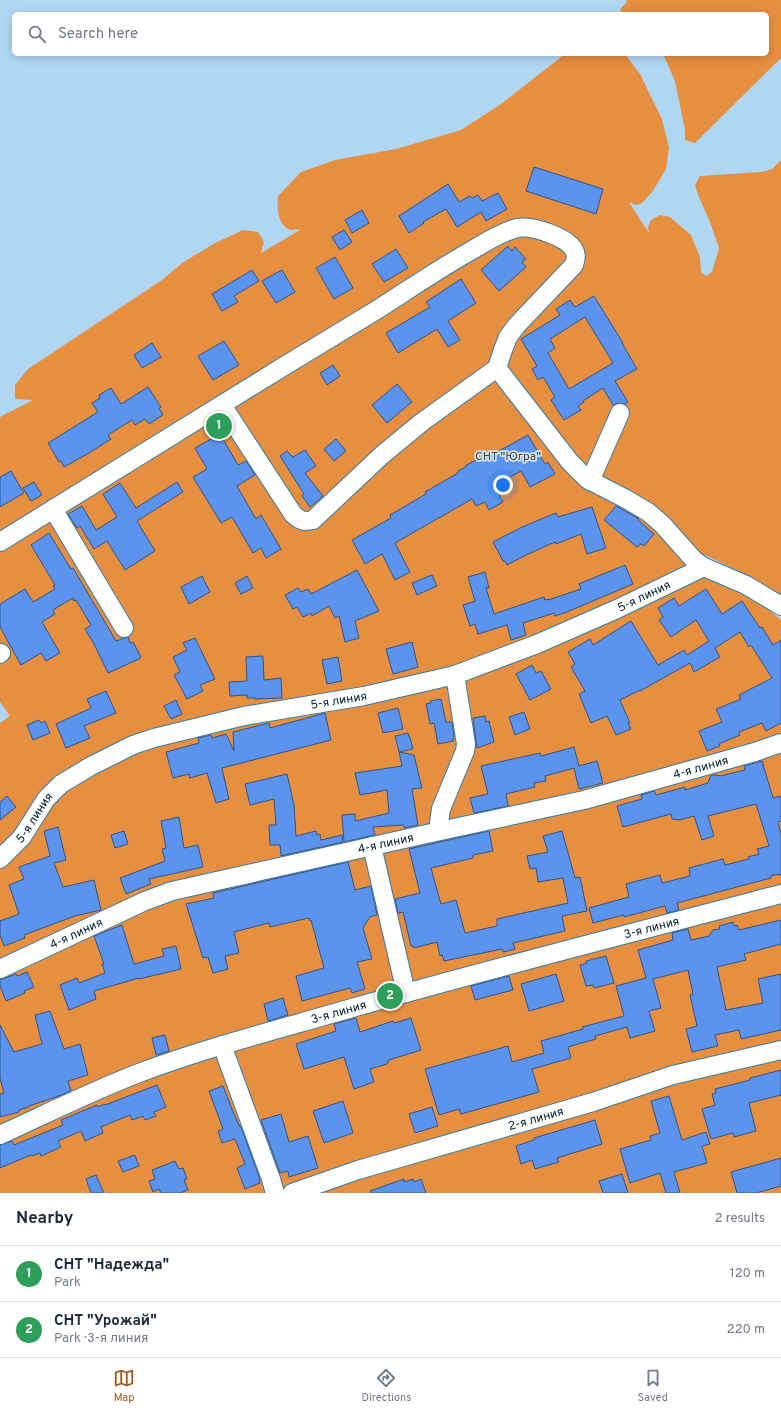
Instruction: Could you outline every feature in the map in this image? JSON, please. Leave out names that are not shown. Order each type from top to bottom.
[{"type":"street","points":[[0,542],[53,509],[222,405],[375,311],[460,256],[504,232],[527,227],[537,229],[566,242],[572,247],[575,253],[576,259],[574,265],[508,337],[502,350],[497,368],[422,422],[382,455],[313,520],[305,522],[299,520],[293,514],[222,405]]},
{"type":"street","points":[[497,368],[570,462],[590,481],[648,512],[662,524],[694,560],[704,567],[746,585],[781,606]]},
{"type":"street","points":[[590,481],[620,413]]},
{"type":"street","points":[[53,509],[124,628]]},
{"type":"street","name":"5-я линия","points":[[0,859],[22,836],[46,799],[61,784],[91,766],[133,745],[154,738],[244,716],[364,696],[455,675],[538,644],[617,609],[704,567]]},
{"type":"street","points":[[440,830],[439,823],[441,809],[465,751],[466,744],[455,675]]},
{"type":"street","name":"4-я линия","points":[[0,969],[161,895],[440,830],[584,800],[755,752],[781,743]]},
{"type":"street","points":[[372,846],[406,993]]},
{"type":"street","name":"3-я линия","points":[[0,1135],[136,1074],[173,1061],[406,993],[608,938],[781,894]]},
{"type":"street","points":[[222,1046],[275,1193]]},
{"type":"street","name":"2-я линия","points":[[292,1193],[358,1170],[593,1102],[673,1075],[781,1050]]},
{"type":"green space","points":[[627,0],[781,0],[781,58],[695,143],[685,140],[685,130],[675,81],[664,56],[769,56],[769,12],[622,12],[620,9]]},
{"type":"green space","name":"СНТ \"Югра\"","points":[[562,56],[626,56],[640,74],[662,119],[669,148],[666,169],[653,191],[642,203],[636,205],[629,202],[649,233],[648,227],[651,220],[660,215],[670,217],[691,235],[700,257],[701,272],[706,276],[712,272],[719,248],[695,185],[700,176],[762,172],[772,169],[781,160],[781,596],[751,577],[703,554],[781,620],[781,1193],[0,1193],[0,723],[10,716],[0,702],[0,417],[33,400],[15,399],[15,385],[28,369],[162,280],[182,263],[215,243],[243,230],[258,232],[264,242],[261,253],[300,230],[291,230],[283,225],[278,211],[278,196],[301,172],[335,160],[396,149],[461,130],[501,104]]},
{"type":"building","points":[[534,167],[603,189],[596,214],[526,191]]},
{"type":"building","points":[[448,184],[459,202],[470,196],[472,198],[478,195],[482,201],[498,193],[507,209],[486,221],[481,212],[457,227],[446,209],[423,222],[424,223],[409,233],[399,216]]},
{"type":"building","points":[[362,210],[369,223],[352,233],[345,220]]},
{"type":"building","points":[[344,230],[352,242],[340,250],[332,237]]},
{"type":"building","points":[[508,246],[512,251],[515,247],[526,259],[522,262],[526,267],[499,291],[481,270]]},
{"type":"building","points":[[396,249],[408,268],[384,282],[372,264]]},
{"type":"building","points":[[335,257],[353,288],[334,299],[316,268]]},
{"type":"building","points":[[252,270],[259,281],[234,296],[238,302],[222,311],[212,294]]},
{"type":"building","points":[[282,270],[295,292],[276,303],[262,281]]},
{"type":"building","points":[[461,279],[476,303],[448,321],[460,340],[448,347],[437,329],[398,353],[386,333],[430,307],[426,302]]},
{"type":"building","points":[[594,296],[637,369],[615,381],[628,402],[625,404],[618,403],[613,405],[603,388],[578,406],[581,410],[564,420],[551,400],[555,397],[543,377],[538,380],[532,369],[537,366],[521,339],[560,315],[556,309],[570,300],[575,307]],"holes":[[[585,317],[613,363],[569,389],[548,353],[555,348],[550,339]]]},
{"type":"building","points":[[224,341],[239,365],[213,380],[198,356]]},
{"type":"building","points":[[152,343],[161,357],[142,368],[134,355]]},
{"type":"building","points":[[333,365],[340,376],[327,385],[320,373]]},
{"type":"building","points":[[397,384],[412,402],[387,423],[372,405]]},
{"type":"building","points":[[148,387],[161,407],[159,408],[163,415],[149,424],[145,419],[135,425],[132,420],[108,435],[111,439],[89,453],[64,467],[61,461],[59,462],[48,443],[98,412],[92,403],[100,398],[99,395],[111,388],[121,404]]},
{"type":"building","points":[[220,434],[238,465],[246,461],[255,475],[237,486],[256,519],[261,515],[281,549],[266,558],[261,548],[253,553],[232,517],[221,523],[193,477],[207,469],[195,448]]},
{"type":"building","points":[[528,435],[545,464],[548,462],[555,474],[530,487],[521,471],[499,483],[500,484],[495,487],[503,502],[489,510],[485,502],[476,506],[472,499],[395,543],[410,572],[395,580],[382,554],[365,564],[352,540],[391,518],[390,515],[426,494],[425,492],[458,473],[458,471],[466,467],[465,466],[481,457],[482,459],[489,455],[490,456]]},
{"type":"building","points":[[336,439],[346,451],[334,461],[324,449]]},
{"type":"building","points":[[305,450],[316,466],[305,473],[323,496],[310,507],[302,496],[304,494],[280,456],[287,451],[293,457]]},
{"type":"building","points":[[11,471],[24,493],[0,507],[0,477]]},
{"type":"building","points":[[34,482],[42,495],[31,501],[23,488]]},
{"type":"building","points":[[177,482],[183,492],[137,521],[155,551],[125,570],[107,541],[94,549],[80,526],[77,528],[68,514],[82,506],[96,530],[117,517],[103,494],[120,483],[136,508]]},
{"type":"building","points":[[616,506],[639,519],[638,520],[654,534],[644,546],[641,544],[637,547],[604,520]]},
{"type":"building","points":[[592,507],[606,548],[587,554],[581,534],[556,544],[555,542],[507,565],[505,561],[503,561],[493,542],[522,527],[556,513],[558,517]]},
{"type":"building","points":[[49,533],[71,569],[73,568],[116,641],[128,637],[130,643],[133,642],[141,657],[139,659],[108,673],[85,629],[91,625],[76,600],[74,601],[73,598],[53,610],[55,614],[42,622],[60,653],[46,661],[41,653],[21,665],[0,627],[0,604],[25,589],[33,602],[55,589],[53,586],[55,585],[31,545]]},
{"type":"building","points":[[625,565],[633,584],[567,612],[555,616],[554,613],[523,623],[526,635],[511,640],[507,625],[478,634],[475,624],[470,626],[463,605],[475,601],[468,577],[485,572],[489,588],[486,588],[494,614],[544,597],[545,600],[548,600],[581,589],[579,584]]},
{"type":"building","points":[[357,570],[379,611],[355,621],[359,638],[345,642],[339,616],[335,618],[329,606],[312,616],[311,613],[303,617],[297,607],[293,609],[285,595],[298,588],[301,592],[308,589],[311,594]]},
{"type":"building","points":[[432,575],[437,586],[417,595],[412,583]]},
{"type":"building","points":[[202,576],[210,592],[189,604],[181,587]]},
{"type":"building","points":[[247,576],[253,588],[241,594],[235,583]]},
{"type":"building","points":[[706,589],[722,614],[742,601],[760,628],[762,627],[773,645],[781,640],[781,723],[766,731],[762,723],[739,732],[740,735],[707,751],[699,731],[722,722],[716,709],[741,699],[739,695],[772,678],[751,645],[749,647],[740,632],[715,648],[720,657],[694,672],[690,663],[640,691],[620,700],[631,729],[616,735],[607,716],[591,723],[579,694],[585,691],[571,667],[575,664],[568,652],[590,639],[593,645],[631,621],[658,665],[684,650],[687,655],[709,641],[696,620],[671,637],[659,620],[663,617],[658,608],[674,598],[679,606]]},
{"type":"building","points":[[195,638],[215,679],[200,685],[203,691],[187,699],[174,675],[180,672],[173,657],[187,650],[183,643]]},
{"type":"building","points":[[412,642],[418,667],[393,674],[386,649]]},
{"type":"building","points":[[263,656],[264,680],[281,678],[282,698],[255,699],[247,698],[247,695],[230,696],[229,682],[247,681],[246,657]]},
{"type":"building","points":[[338,657],[342,681],[327,684],[322,660]]},
{"type":"building","points":[[532,665],[536,673],[541,671],[551,689],[530,700],[516,674]]},
{"type":"building","points":[[106,691],[116,713],[84,726],[90,738],[66,748],[56,724],[91,708],[87,699]]},
{"type":"building","points":[[441,699],[446,722],[452,722],[454,736],[453,741],[438,744],[434,723],[430,724],[426,704],[431,703],[430,701]]},
{"type":"building","points":[[176,700],[182,714],[171,719],[164,706]]},
{"type":"building","points":[[398,708],[403,729],[383,733],[378,713]]},
{"type":"building","points":[[524,712],[530,729],[515,735],[509,717]]},
{"type":"building","points":[[325,713],[331,740],[222,768],[229,799],[216,803],[207,773],[190,778],[189,774],[173,778],[166,752],[199,743],[198,738],[211,735],[212,738],[226,734],[234,751],[233,732],[269,723],[270,728]]},
{"type":"building","points":[[485,716],[486,722],[489,721],[494,742],[477,748],[473,718]]},
{"type":"building","points":[[39,720],[41,723],[45,721],[50,733],[33,740],[27,725]]},
{"type":"building","points":[[408,733],[413,749],[399,752],[395,736]]},
{"type":"building","points":[[574,747],[579,766],[597,761],[603,783],[579,789],[574,768],[545,776],[546,781],[534,783],[535,787],[506,794],[508,806],[474,813],[470,798],[488,794],[481,766],[540,753],[541,756]]},
{"type":"building","points":[[399,752],[414,755],[422,788],[412,789],[418,825],[404,828],[404,825],[373,827],[375,835],[344,842],[342,815],[355,814],[355,821],[389,813],[387,790],[360,795],[355,773],[402,766]]},
{"type":"building","points":[[762,761],[773,798],[781,796],[781,821],[778,822],[781,835],[781,875],[778,874],[771,876],[771,878],[677,903],[679,910],[667,913],[665,906],[624,917],[624,915],[593,923],[589,908],[629,897],[626,884],[660,875],[662,883],[690,876],[689,868],[723,859],[725,865],[749,859],[748,857],[759,854],[757,849],[769,846],[756,804],[708,816],[714,836],[702,840],[694,816],[679,820],[672,819],[671,814],[623,827],[617,806],[642,799],[641,795],[654,791],[656,795],[685,787],[685,790],[708,783],[712,775],[720,776],[745,770],[744,766]]},
{"type":"building","points":[[287,774],[294,805],[296,836],[316,831],[317,835],[320,834],[321,840],[342,835],[343,842],[281,856],[280,845],[270,845],[269,825],[276,825],[274,799],[250,805],[245,784]]},
{"type":"building","points":[[7,796],[16,807],[0,820],[0,802]]},
{"type":"building","points":[[179,817],[184,848],[198,845],[203,867],[149,879],[151,884],[126,894],[120,878],[165,861],[162,849],[166,848],[161,821]]},
{"type":"building","points":[[58,827],[66,860],[54,863],[63,887],[94,880],[101,910],[75,916],[24,935],[25,938],[4,946],[0,935],[0,921],[19,914],[9,885],[24,879],[19,867],[50,856],[44,831]]},
{"type":"building","points":[[124,831],[128,844],[115,848],[111,835]]},
{"type":"building","points":[[489,831],[493,851],[473,855],[473,858],[431,868],[441,904],[456,900],[465,933],[497,926],[497,919],[568,903],[563,878],[538,882],[536,868],[530,869],[527,856],[548,852],[543,836],[562,831],[575,878],[580,877],[587,911],[562,916],[565,931],[513,943],[515,949],[503,952],[502,949],[444,961],[442,955],[440,956],[437,942],[414,948],[414,946],[411,946],[403,912],[398,913],[395,899],[420,893],[409,849]]},
{"type":"building","points":[[348,862],[355,890],[371,886],[377,915],[370,917],[363,928],[372,959],[357,962],[365,989],[352,993],[350,988],[302,1001],[296,976],[324,968],[311,920],[310,921],[309,918],[270,927],[269,923],[234,932],[239,953],[225,956],[228,969],[213,973],[208,957],[203,958],[186,904],[214,898],[213,893]]},
{"type":"building","points":[[781,920],[781,944],[744,954],[746,960],[717,967],[726,1010],[763,1003],[758,979],[781,974],[781,1030],[741,1039],[739,1030],[715,1035],[718,1046],[692,1052],[686,1029],[697,1026],[690,995],[693,994],[688,970],[653,979],[661,1008],[649,1011],[655,1031],[630,1038],[627,1027],[595,1036],[596,1039],[568,1047],[571,1058],[532,1069],[539,1092],[461,1114],[459,1109],[439,1115],[425,1069],[508,1046],[512,1062],[544,1053],[541,1041],[583,1029],[582,1027],[624,1016],[616,986],[646,978],[638,950],[673,940],[672,933],[688,929],[691,940],[709,936],[713,930],[720,929],[719,926],[733,922],[734,926],[737,925],[739,930]]},
{"type":"building","points":[[122,925],[134,964],[164,956],[162,949],[176,946],[181,969],[139,978],[94,991],[96,999],[69,1010],[60,985],[77,978],[79,983],[105,973],[102,964],[104,964],[94,936]]},
{"type":"building","points":[[606,956],[614,983],[594,988],[593,985],[586,986],[580,965],[587,963],[586,961]]},
{"type":"building","points":[[27,972],[34,987],[24,991],[25,993],[6,1001],[0,986],[0,980],[16,974],[17,976]]},
{"type":"building","points":[[556,974],[564,1001],[529,1011],[521,984]]},
{"type":"building","points":[[509,976],[513,990],[475,1000],[471,986]]},
{"type":"building","points":[[283,998],[288,1015],[268,1021],[264,1004]]},
{"type":"building","points":[[50,1011],[64,1049],[80,1044],[88,1075],[68,1081],[71,1091],[19,1110],[19,1112],[0,1117],[0,1094],[4,1093],[0,1078],[0,1025],[14,1052],[42,1044],[35,1015]]},
{"type":"building","points":[[356,1018],[360,1032],[393,1021],[394,1023],[411,1018],[421,1050],[389,1060],[387,1064],[370,1069],[374,1082],[354,1089],[344,1057],[304,1069],[296,1044],[336,1031],[334,1024]]},
{"type":"building","points":[[165,1035],[169,1051],[156,1055],[152,1038]]},
{"type":"building","points":[[781,1070],[781,1095],[749,1103],[756,1131],[734,1137],[733,1133],[711,1139],[702,1109],[715,1105],[712,1094],[716,1093],[715,1089]]},
{"type":"building","points":[[157,1085],[166,1107],[154,1112],[156,1116],[145,1120],[143,1116],[132,1120],[130,1115],[101,1127],[103,1133],[85,1141],[81,1131],[58,1141],[61,1147],[41,1156],[40,1153],[31,1155],[0,1168],[0,1145],[12,1141],[14,1145],[63,1125],[61,1120],[97,1105],[98,1107],[104,1104],[105,1105]]},
{"type":"building","points":[[223,1086],[241,1127],[260,1179],[260,1183],[245,1189],[237,1168],[245,1164],[235,1139],[222,1143],[218,1131],[223,1129],[209,1091]]},
{"type":"building","points":[[669,1096],[682,1140],[706,1132],[710,1144],[702,1146],[707,1163],[674,1172],[680,1193],[666,1193],[660,1173],[630,1183],[620,1149],[651,1140],[650,1136],[660,1133],[651,1101]]},
{"type":"building","points":[[343,1101],[353,1133],[324,1143],[313,1111]]},
{"type":"building","points":[[432,1107],[438,1126],[415,1133],[409,1114]]},
{"type":"building","points":[[281,1114],[289,1142],[308,1136],[318,1168],[289,1177],[288,1171],[280,1173],[261,1120]]},
{"type":"building","points":[[595,1120],[602,1144],[557,1158],[559,1162],[535,1169],[532,1160],[521,1164],[516,1146],[534,1140],[534,1138]]},
{"type":"building","points":[[135,1155],[139,1166],[123,1172],[118,1161]]},
{"type":"building","points":[[781,1158],[781,1186],[756,1193],[737,1193],[731,1172]]},
{"type":"building","points":[[175,1161],[179,1169],[183,1168],[187,1179],[184,1180],[188,1190],[180,1193],[161,1193],[159,1189],[153,1192],[149,1181],[155,1179],[152,1170]]},
{"type":"building","points":[[622,1174],[628,1193],[603,1193],[599,1181]]},
{"type":"building","points":[[96,1175],[104,1193],[91,1193],[86,1179]]},
{"type":"building","points":[[404,1179],[404,1182],[413,1179],[414,1182],[421,1179],[426,1193],[371,1193],[370,1191]]},
{"type":"place","name":"СНТ \"Надежда\"","points":[[219,426]]},
{"type":"place","name":"СНТ \"Урожай\"","points":[[390,996]]}]
